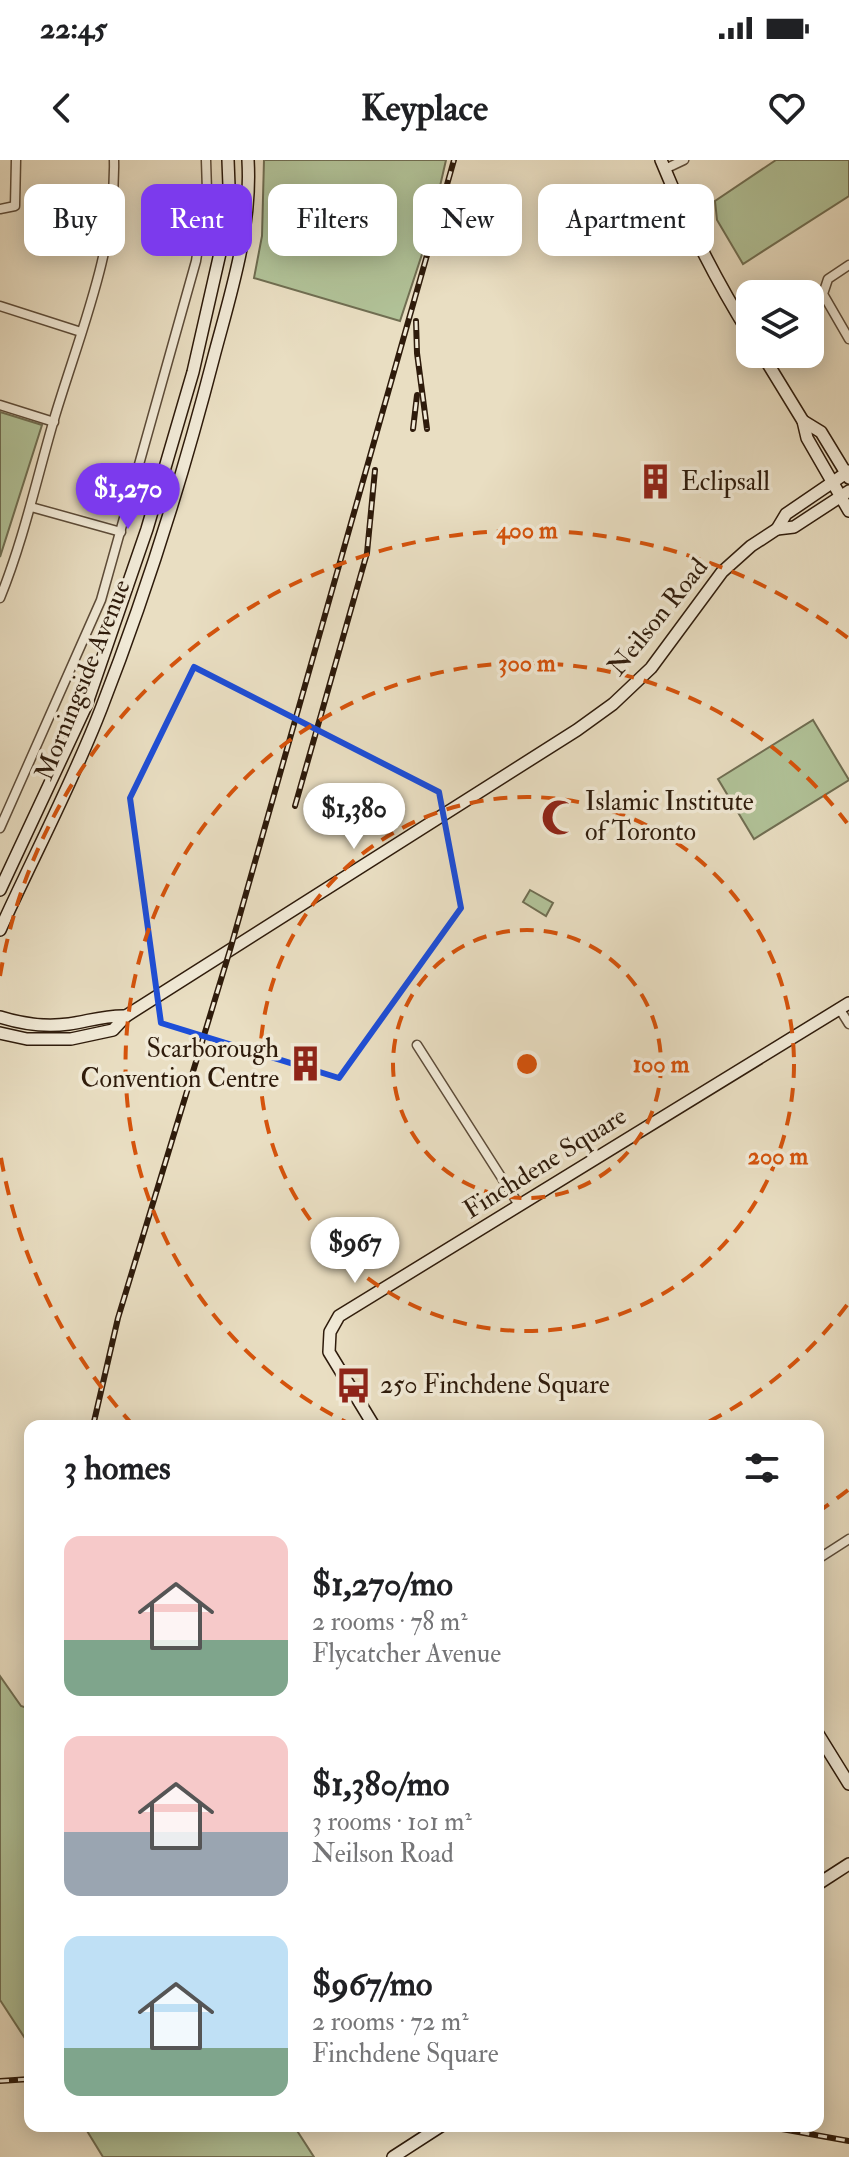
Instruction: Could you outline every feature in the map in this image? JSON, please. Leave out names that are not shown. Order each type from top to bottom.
[{"type":"street","points":[[0,209],[15,206],[16,160]]},
{"type":"street","points":[[0,598],[31,507],[98,278],[111,219],[114,160]]},
{"type":"street","points":[[0,828],[101,600],[196,261],[207,191],[206,160]]},
{"type":"street","name":"Morningside Avenue","points":[[228,160],[229,184]]},
{"type":"street","name":"Morningside Avenue","points":[[248,160],[249,184]]},
{"type":"street","points":[[684,160],[663,164],[713,275],[736,312]]},
{"type":"street","name":"Morningside Avenue","points":[[0,890],[86,706],[147,529],[193,372],[219,256]]},
{"type":"street","name":"Morningside Avenue","points":[[0,930],[100,710],[165,529],[240,256]]},
{"type":"street","points":[[849,265],[828,279],[823,294],[849,339]]},
{"type":"street","points":[[0,306],[81,332]]},
{"type":"street","points":[[771,368],[803,421],[807,438],[832,483],[845,493],[849,511]]},
{"type":"street","points":[[0,405],[54,422]]},
{"type":"street","points":[[803,421],[821,432],[848,474]]},
{"type":"street","name":"Neilson Road","points":[[0,1033],[27,1039],[71,1039],[113,1030],[126,1016],[565,737],[613,704],[651,668],[722,572],[751,546],[777,529],[786,514],[848,474]]},
{"type":"street","name":"Neilson Road","points":[[777,529],[794,527],[845,493]]},
{"type":"street","points":[[31,507],[121,532]]},
{"type":"street","points":[[23,842],[37,848]]},
{"type":"street","name":"Finchdene Square","points":[[370,1420],[329,1352],[330,1332],[338,1317],[844,1006],[849,1024]]},
{"type":"street","name":"Neilson Road","points":[[0,1017],[21,1024],[68,1024],[111,1015],[126,1016]]},
{"type":"street","points":[[417,1045],[519,1205]]},
{"type":"street","points":[[824,1555],[849,1539]]},
{"type":"street","points":[[824,1744],[849,1784]]},
{"type":"street","points":[[824,1880],[849,1864]]},
{"type":"street","points":[[393,2157],[432,2132]]},
{"type":"highlighted area","points":[[194,667],[439,792],[461,908],[339,1078],[161,1023],[130,798]]},
{"type":"green space","points":[[264,160],[446,160],[441,184],[413,184],[413,256],[421,256],[400,321],[254,278],[262,236]]},
{"type":"green space","points":[[776,160],[849,160],[849,196],[743,264],[717,220],[715,201]]},
{"type":"green space","points":[[0,412],[42,425],[0,557]]},
{"type":"green space","points":[[813,720],[849,780],[754,839],[718,779]]},
{"type":"green space","points":[[530,890],[553,903],[546,916],[523,902]]},
{"type":"green space","points":[[0,1676],[24,1707],[24,2037],[0,2000]]},
{"type":"green space","points":[[88,2132],[298,2132],[314,2157],[103,2157]]},
{"type":"railway","points":[[94,1420],[118,1318],[230,950],[454,160]]},
{"type":"railway","points":[[416,321],[427,429]]},
{"type":"railway","points":[[413,429],[417,395]]},
{"type":"railway","points":[[295,806],[367,553],[375,470]]},
{"type":"railway","points":[[0,2081],[24,2079]]},
{"type":"railway","points":[[799,2132],[849,2141]]},
{"type":"place","name":"Eclipsall","points":[[655,482]]},
{"type":"place","name":"Islamic Institute of Toronto","points":[[559,817]]},
{"type":"place","name":"Scarborough Convention Centre","points":[[305,1064]]},
{"type":"place","name":"250 Finchdene Square","points":[[354,1385]]}]
